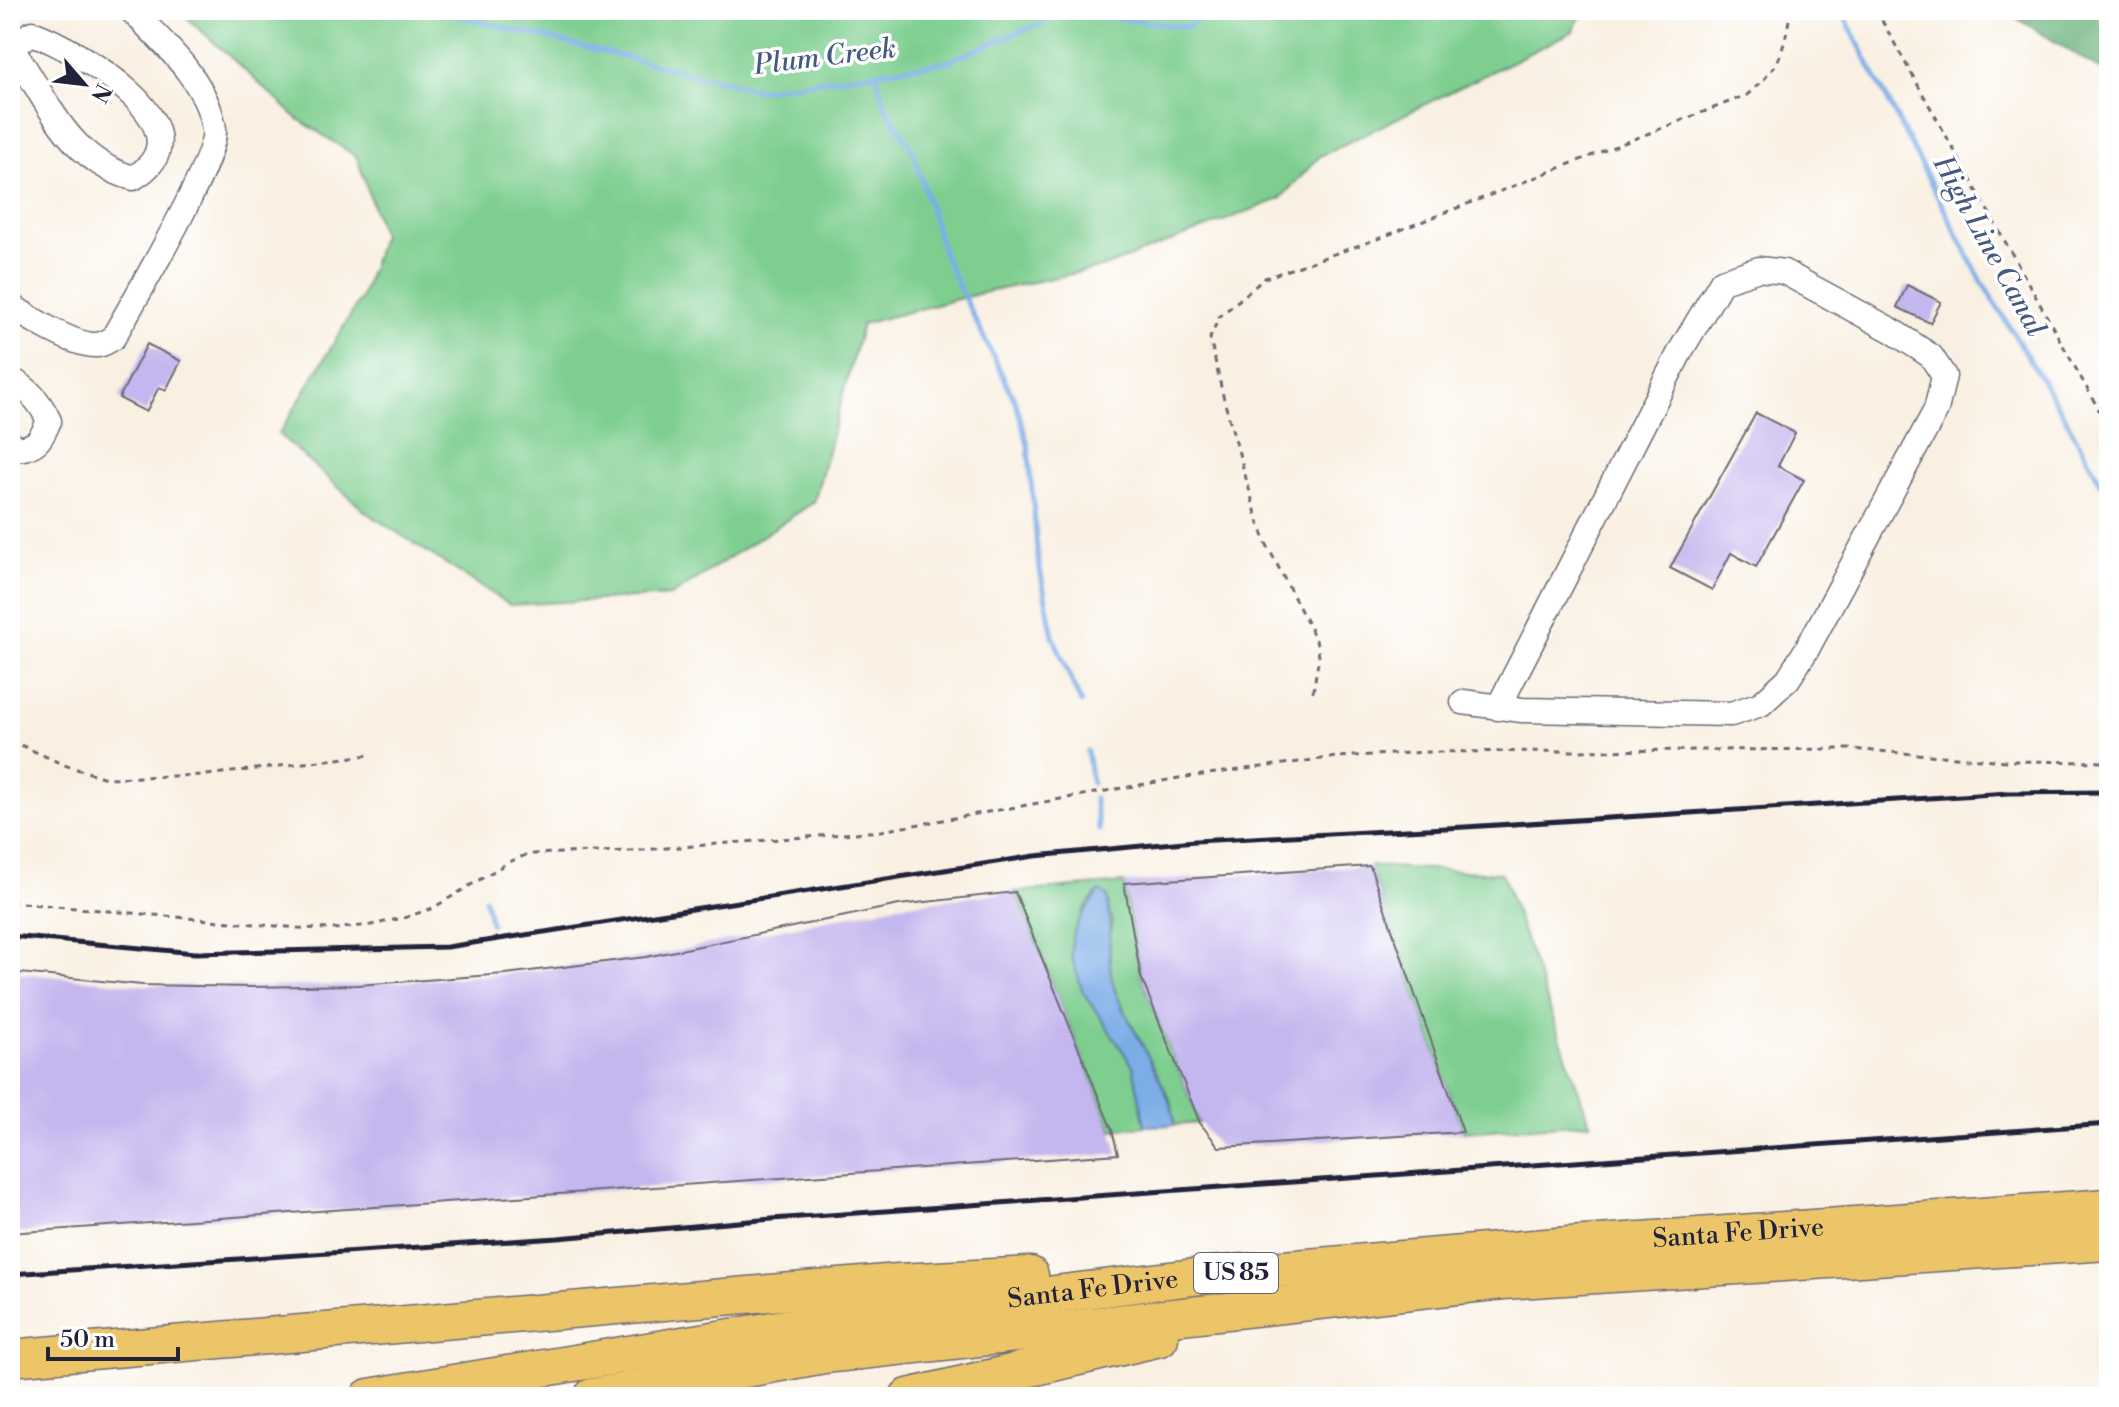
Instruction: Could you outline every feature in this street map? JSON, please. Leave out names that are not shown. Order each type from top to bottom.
[{"type":"highway","name":"Santa Fe Drive","points":[[369,1397],[809,1324],[1210,1275],[2109,1207]]},
{"type":"highway","name":"Santa Fe Drive","points":[[592,1397],[824,1355],[1503,1281],[2109,1242]]},
{"type":"highway","points":[[10,1358],[898,1282],[1174,1269],[1299,1268]]},
{"type":"highway","points":[[908,1397],[1171,1335],[1503,1281]]},
{"type":"street","points":[[10,305],[36,322],[87,344],[100,345],[113,338],[199,181],[215,131],[206,104],[186,65],[131,10]]},
{"type":"street","points":[[32,33],[55,41],[83,56],[139,100],[154,122],[160,141],[155,159],[146,170],[133,178],[115,173],[80,150],[10,46],[32,33]]},
{"type":"street","points":[[1463,702],[1498,708],[1731,714],[1761,704],[1788,679],[1807,649],[1936,410],[1944,376],[1931,356],[1891,330],[1784,272],[1759,269],[1722,281],[1681,350],[1498,708]]},
{"type":"street","points":[[10,379],[21,384],[42,405],[49,421],[41,438],[32,447],[18,449],[10,443]]},
{"type":"path","points":[[1313,692],[1319,656],[1316,640],[1267,545],[1258,521],[1210,338],[1219,317],[1265,278],[1380,238],[1747,95],[1771,74],[1783,49],[1791,10]]},
{"type":"path","points":[[1876,10],[2109,428]]},
{"type":"path","points":[[10,740],[64,765],[106,778],[207,775],[369,755]]},
{"type":"path","points":[[10,902],[298,928],[333,929],[371,925],[433,908],[507,863],[528,854],[630,851],[881,831],[1149,783],[1336,757],[1428,752],[1850,749],[2007,761],[2109,762]]},
{"type":"green space","points":[[179,10],[1584,10],[1572,32],[1320,156],[1280,199],[1104,267],[977,294],[862,324],[814,502],[671,596],[510,605],[367,513],[279,434],[362,296],[382,235],[357,157],[298,119]]},
{"type":"green space","points":[[2004,10],[2109,10],[2109,75]]},
{"type":"green space","points":[[1370,866],[1502,873],[1590,1123],[1463,1132]]},
{"type":"green space","points":[[1124,883],[1141,977],[1200,1123],[1174,1125],[1172,1103],[1119,1000],[1110,976],[1108,955],[1112,918],[1096,894],[1085,908],[1072,937],[1083,992],[1133,1066],[1145,1126],[1112,1130],[1015,892]]},
{"type":"water","points":[[1100,891],[1107,896],[1114,987],[1169,1100],[1174,1125],[1145,1126],[1133,1066],[1083,992],[1071,955],[1072,937],[1079,920]]},
{"type":"building","points":[[1907,285],[1941,302],[1930,323],[1897,307]]},
{"type":"building","points":[[147,344],[181,361],[166,390],[159,387],[146,412],[119,398]]},
{"type":"building","points":[[1756,413],[1795,433],[1778,466],[1804,480],[1756,567],[1731,553],[1712,590],[1670,568]]},
{"type":"building","points":[[1370,866],[1463,1132],[1219,1147],[1200,1123],[1141,977],[1124,883]]},
{"type":"building","points":[[1015,892],[1112,1130],[1118,1154],[10,1233],[10,972],[142,985],[251,987],[358,985],[505,974],[646,957],[899,905]]},
{"type":"waterway","name":"Plum Creek","points":[[433,10],[759,90],[946,62],[1068,12],[1186,27],[1215,10]]},
{"type":"waterway","name":"High Line Canal","points":[[1841,10],[1982,282],[2067,421],[2109,498]]},
{"type":"waterway","points":[[876,73],[886,108],[912,149],[945,258],[1016,403],[1028,445],[1038,559],[1053,636],[1081,703]]},
{"type":"waterway","points":[[1087,751],[1092,783]]},
{"type":"waterway","points":[[1094,798],[1099,830]]},
{"type":"waterway","points":[[485,899],[491,924]]},
{"type":"railway","points":[[10,936],[195,953],[447,947],[1035,856],[1195,841],[2009,793],[2109,792]]},
{"type":"railway","points":[[10,1274],[558,1238],[772,1219],[2109,1124]]}]
